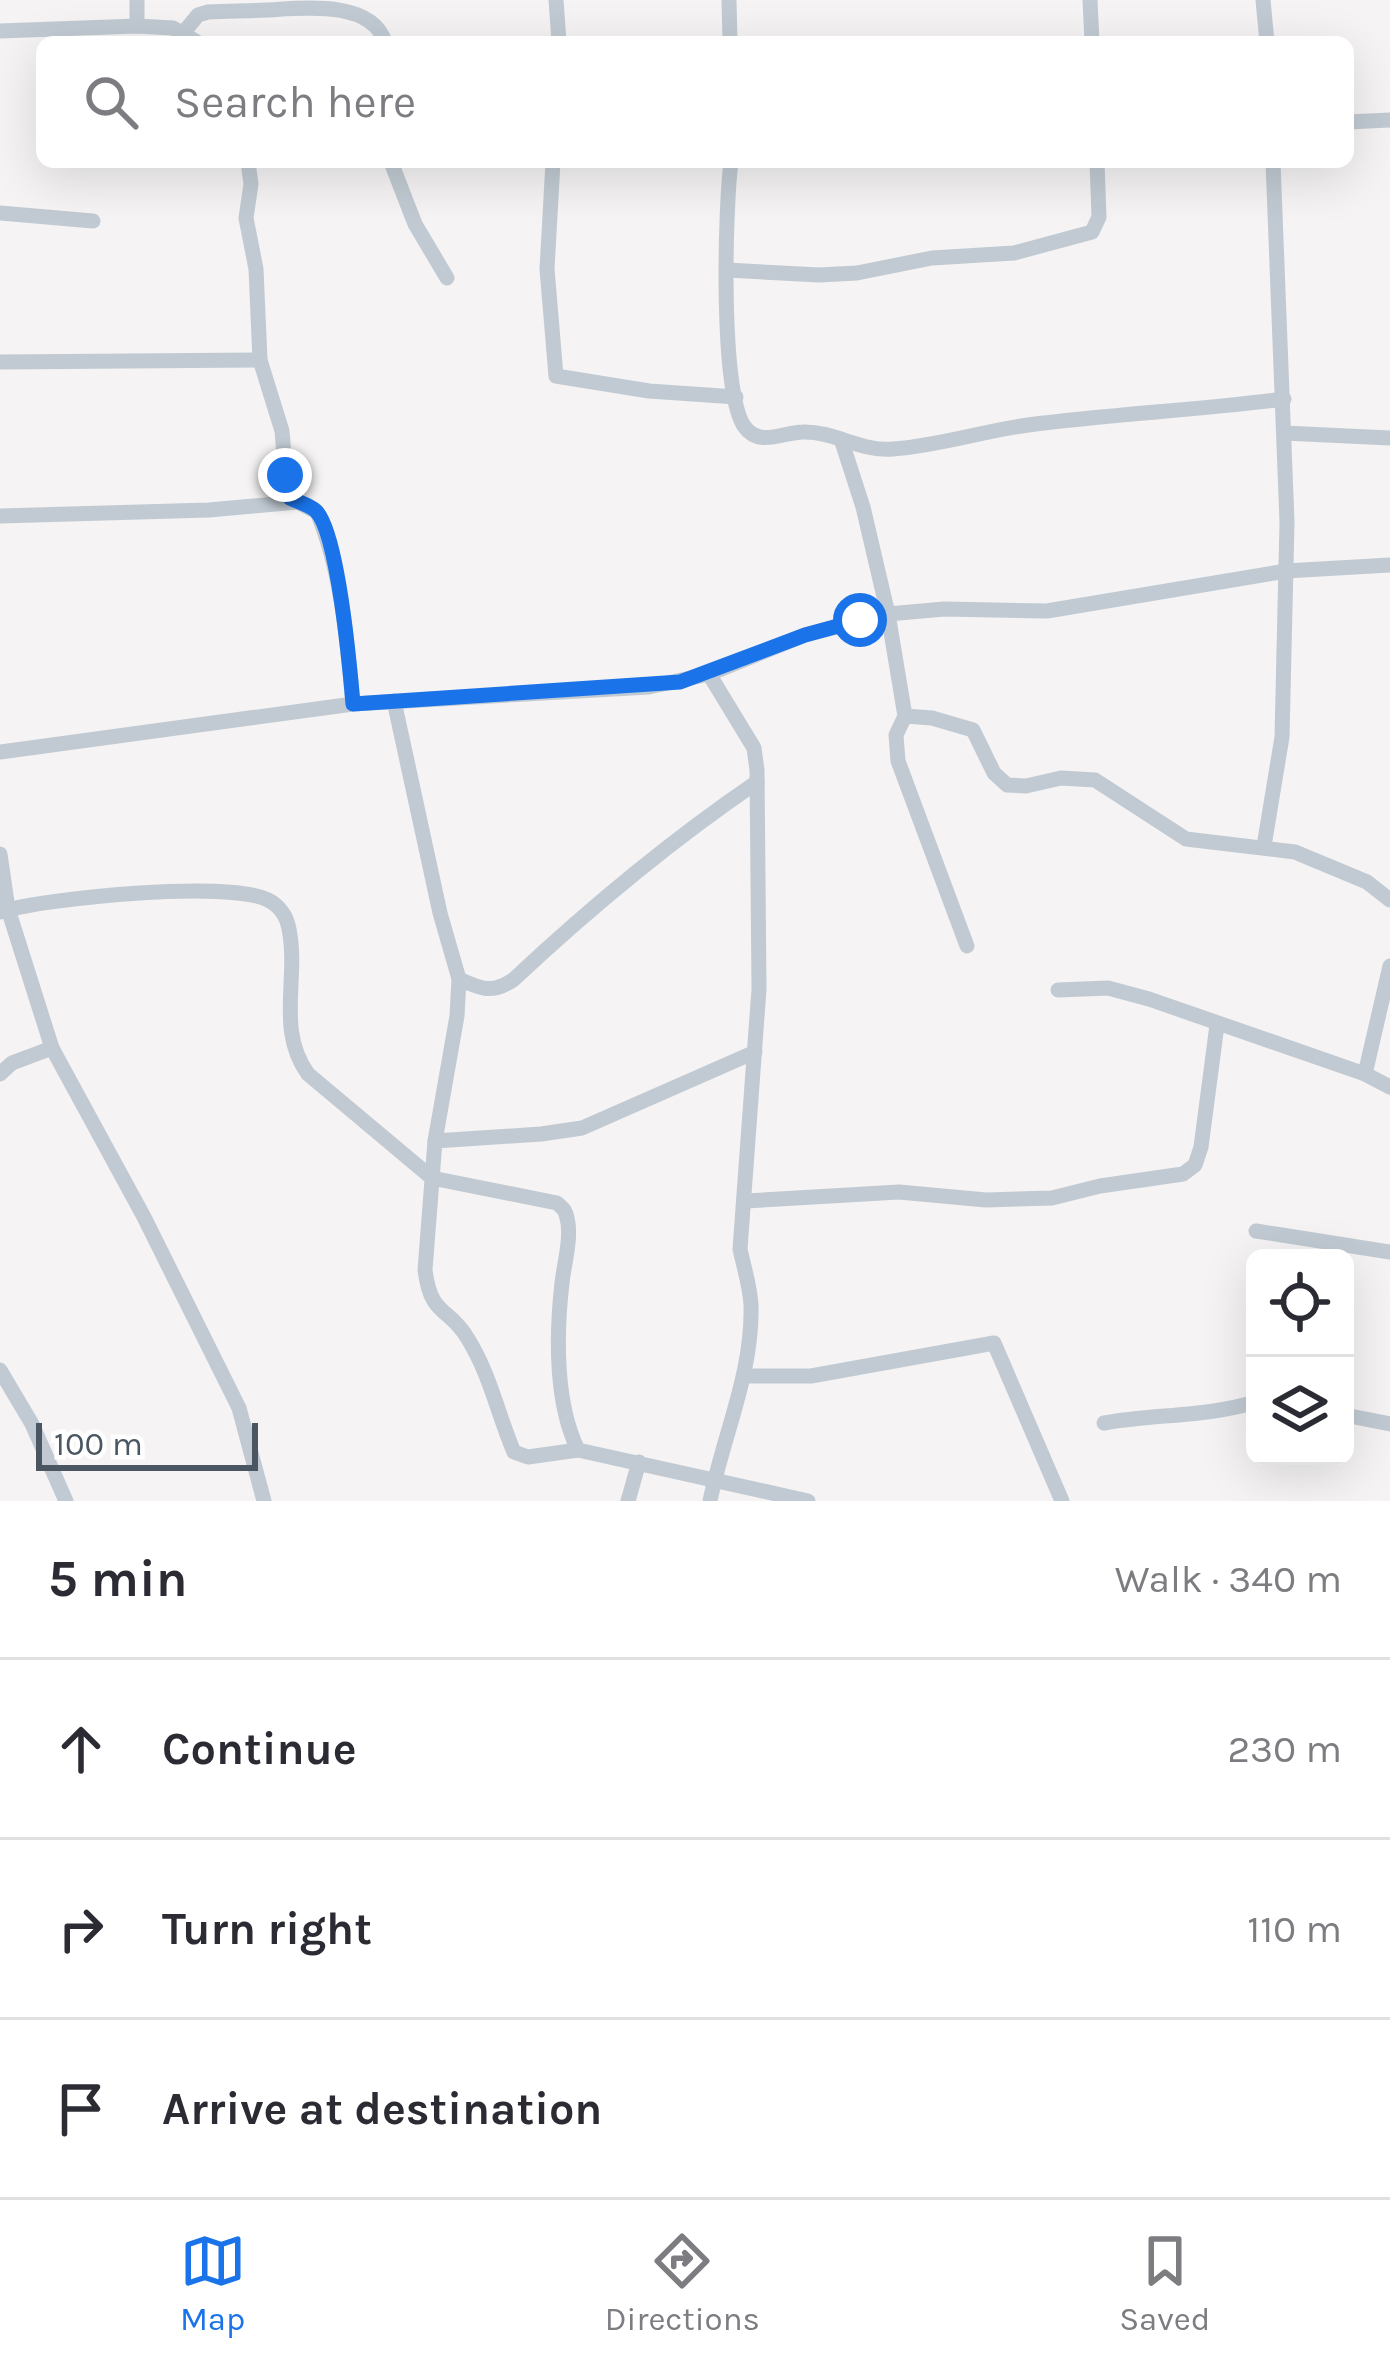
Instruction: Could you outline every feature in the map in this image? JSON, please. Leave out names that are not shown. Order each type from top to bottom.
[{"type":"street","points":[[137,0],[137,26]]},
{"type":"street","points":[[556,0],[559,36]]},
{"type":"street","points":[[728,0],[730,36]]},
{"type":"street","points":[[1090,0],[1092,36]]},
{"type":"street","points":[[1263,0],[1266,36]]},
{"type":"street","points":[[191,36],[198,15],[208,12],[330,6],[360,12],[378,26],[382,36]]},
{"type":"street","points":[[0,31],[137,26],[186,36]]},
{"type":"street","points":[[1354,122],[1390,120]]},
{"type":"street","points":[[249,168],[246,218],[256,269],[260,360],[283,431],[286,491],[317,512],[332,558],[353,704]]},
{"type":"street","points":[[393,168],[415,224],[448,278]]},
{"type":"street","points":[[553,168],[547,268],[556,376],[649,391],[736,397]]},
{"type":"street","points":[[730,168],[727,270],[736,397],[742,424],[754,436],[770,439],[799,431],[877,450],[896,449],[1028,425],[1284,399]]},
{"type":"street","points":[[727,270],[857,273],[932,258],[1014,253],[1077,238],[1092,232],[1100,217],[1097,168]]},
{"type":"street","points":[[1264,846],[1282,736],[1286,571],[1273,168]]},
{"type":"street","points":[[0,213],[93,221]]},
{"type":"street","points":[[0,362],[260,360]]},
{"type":"street","points":[[1285,433],[1390,438]]},
{"type":"street","points":[[841,440],[863,506],[888,614],[905,716],[896,734],[898,761],[967,946]]},
{"type":"street","points":[[0,515],[209,510],[297,502]]},
{"type":"street","points":[[0,752],[353,704],[649,687],[710,674],[805,635],[888,614],[944,609],[1047,611],[1286,571],[1390,565]]},
{"type":"street","points":[[710,674],[754,748],[759,989],[740,1249],[751,1308],[743,1376],[710,1501]]},
{"type":"street","points":[[394,701],[459,979],[458,1016],[432,1178],[425,1270],[433,1304],[469,1340],[502,1412],[514,1452],[528,1457],[578,1450],[808,1501]]},
{"type":"street","points":[[905,716],[949,721],[973,730],[994,773],[1006,785],[1026,787],[1061,778],[1095,780],[1186,839],[1264,846],[1324,863],[1367,882],[1390,900]]},
{"type":"street","points":[[459,979],[484,991],[514,980],[658,852],[757,782]]},
{"type":"street","points":[[0,854],[4,911],[52,1048],[144,1217],[239,1408],[264,1501]]},
{"type":"street","points":[[4,911],[122,893],[232,892],[266,898],[282,910],[290,928],[290,1036],[296,1057],[344,1107],[432,1178],[557,1203],[565,1210],[569,1222],[560,1350],[564,1406],[578,1450]]},
{"type":"street","points":[[1365,1074],[1390,966]]},
{"type":"street","points":[[1058,991],[1108,988],[1365,1074],[1390,1088]]},
{"type":"street","points":[[746,1201],[899,1192],[1052,1198],[1184,1174],[1195,1166],[1201,1147],[1217,1025]]},
{"type":"street","points":[[0,1074],[11,1063],[52,1048]]},
{"type":"street","points":[[435,1141],[582,1128],[755,1052]]},
{"type":"street","points":[[1256,1231],[1390,1252]]},
{"type":"street","points":[[743,1376],[811,1376],[994,1343],[1062,1501]]},
{"type":"street","points":[[0,1370],[32,1424],[66,1501]]},
{"type":"street","points":[[1104,1423],[1246,1404]]},
{"type":"street","points":[[1354,1417],[1390,1424]]},
{"type":"street","points":[[628,1501],[639,1462]]},
{"type":"route","points":[[285,475],[290,498],[317,512],[322,524],[341,597],[353,704],[588,692],[680,682],[767,648],[860,620]]}]
